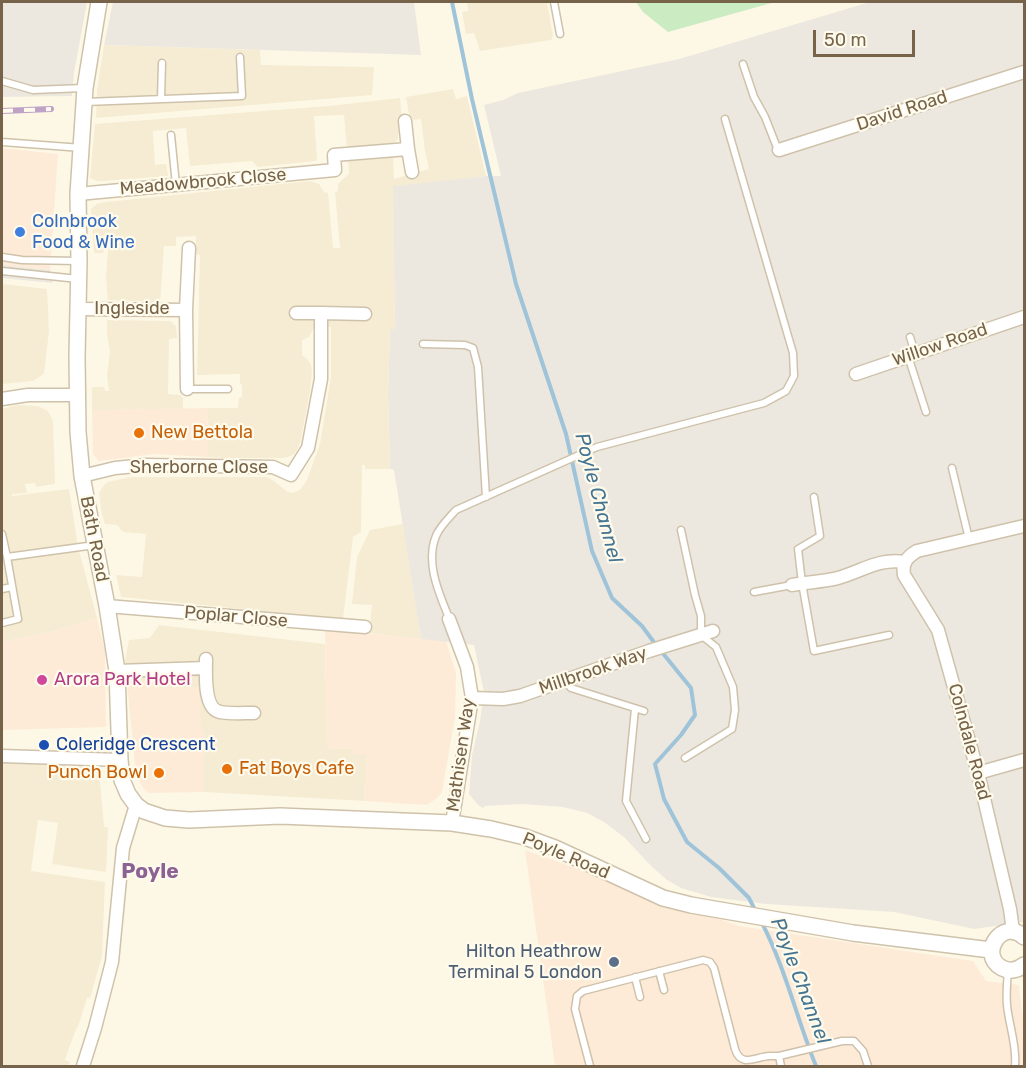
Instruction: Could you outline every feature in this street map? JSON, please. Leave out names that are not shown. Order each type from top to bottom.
[{"type":"street","name":"Bath Road","points":[[99,2],[85,95],[78,194],[78,432],[82,476],[117,671],[122,780],[136,805]]},
{"type":"street","name":"David Road","points":[[778,150],[1024,72]]},
{"type":"street","points":[[405,121],[412,172]]},
{"type":"street","name":"Meadowbrook Close","points":[[78,194],[176,185],[328,177],[335,170],[334,155],[408,149]]},
{"type":"street","name":"Ingleside","points":[[187,389],[186,310],[189,248]]},
{"type":"street","name":"Ingleside","points":[[78,309],[186,310]]},
{"type":"street","points":[[296,313],[365,314]]},
{"type":"street","name":"Sherborne Close","points":[[82,476],[115,468],[146,465],[273,467],[291,475],[308,448],[321,379],[321,313]]},
{"type":"street","name":"Willow Road","points":[[856,374],[1024,316]]},
{"type":"street","points":[[2,399],[28,395],[77,395]]},
{"type":"street","points":[[797,584],[837,578],[870,565],[894,560],[905,562],[917,551],[1024,526]]},
{"type":"street","name":"Colndale Road","points":[[905,562],[904,575],[938,630],[978,773],[1010,909],[1019,934]]},
{"type":"street","name":"Poplar Close","points":[[107,606],[365,627]]},
{"type":"street","name":"Mathisen Way","points":[[449,618],[467,668],[472,698],[452,823]]},
{"type":"street","name":"Millbrook Way","points":[[472,698],[503,699],[520,696],[707,633]]},
{"type":"street","points":[[117,671],[206,664],[208,701],[212,709],[218,712],[254,713]]},
{"type":"street","points":[[2,756],[120,760]]},
{"type":"street","points":[[978,773],[1024,760]]},
{"type":"street","points":[[83,1066],[112,962],[123,848],[136,805]]},
{"type":"street","name":"Poyle Road","points":[[136,805],[144,811],[165,819],[280,816],[452,823],[491,829],[529,838],[564,851],[663,898],[720,911],[853,933],[991,950]]},
{"type":"street","points":[[1019,934],[1005,932],[995,939],[991,950],[993,959],[999,967],[1017,970],[1024,965]]},
{"type":"lane","points":[[554,2],[560,34]]},
{"type":"lane","points":[[2,81],[33,90],[85,95],[161,99],[242,96],[240,57]]},
{"type":"lane","points":[[161,99],[162,63]]},
{"type":"lane","points":[[743,64],[754,97],[778,150]]},
{"type":"lane","points":[[449,618],[434,572],[432,552],[436,535],[456,510],[597,447],[764,403],[786,392],[794,376],[793,353],[726,118]]},
{"type":"lane","points":[[171,135],[176,185]]},
{"type":"lane","points":[[2,142],[81,148]]},
{"type":"lane","points":[[2,257],[22,260],[79,261]]},
{"type":"lane","points":[[2,271],[79,279]]},
{"type":"lane","points":[[910,337],[926,412]]},
{"type":"lane","points":[[423,344],[465,345],[473,348],[478,367],[486,497]]},
{"type":"lane","points":[[187,389],[228,389]]},
{"type":"lane","points":[[952,468],[969,539]]},
{"type":"lane","points":[[814,497],[820,536],[798,549],[797,584],[814,651],[889,635]]},
{"type":"lane","points":[[681,530],[701,616],[733,687],[735,710],[732,729],[686,758]]},
{"type":"lane","points":[[2,534],[18,619],[2,623]]},
{"type":"lane","points":[[5,553],[96,545]]},
{"type":"lane","points":[[754,592],[797,584]]},
{"type":"lane","points":[[2,589],[12,587]]},
{"type":"lane","points":[[565,681],[571,688],[644,711]]},
{"type":"lane","points":[[635,709],[626,801],[646,839]]},
{"type":"lane","points":[[590,1066],[575,1009],[577,996],[583,991],[703,960],[710,962],[714,968],[737,1056],[743,1060],[798,1053],[828,1044],[854,1041],[863,1051],[868,1066]]},
{"type":"lane","points":[[1008,970],[1007,1005],[1014,1039],[1015,1066]]},
{"type":"lane","points":[[659,971],[664,990]]},
{"type":"lane","points":[[635,977],[640,997]]},
{"type":"lane","points":[[778,1056],[781,1066]]},
{"type":"shaded area","points":[[2,2],[87,2],[72,96],[2,97]]},
{"type":"shaded area","points":[[113,2],[414,2],[421,55],[104,45]]},
{"type":"shaded area","points":[[467,2],[547,2],[553,36],[551,40],[480,51],[474,33],[466,34],[462,12],[468,11]]},
{"type":"shaded area","points":[[870,2],[1024,2],[1024,922],[974,929],[894,912],[766,904],[711,897],[681,888],[667,880],[625,838],[604,822],[587,813],[563,807],[522,804],[483,808],[478,805],[469,794],[472,755],[484,692],[474,645],[421,639],[394,470],[390,469],[388,394],[390,329],[395,329],[393,185],[501,176],[484,105],[518,93],[679,59]]},
{"type":"shaded area","points":[[104,45],[260,50],[261,65],[374,67],[372,95],[96,118],[97,90]]},
{"type":"shaded area","points":[[453,89],[456,99],[467,96],[486,176],[394,186],[395,330],[390,330],[388,394],[390,469],[365,469],[365,465],[362,465],[361,532],[353,537],[343,619],[121,597],[116,575],[142,577],[146,534],[123,532],[117,525],[105,524],[99,493],[104,485],[130,477],[266,477],[288,492],[300,490],[307,480],[320,444],[331,377],[331,327],[314,327],[309,337],[302,340],[302,355],[311,365],[312,372],[300,443],[294,454],[281,458],[207,457],[208,408],[238,408],[239,398],[242,397],[242,385],[240,374],[197,375],[200,255],[196,254],[196,236],[176,237],[176,246],[164,246],[160,302],[108,300],[106,277],[108,251],[107,249],[103,253],[94,253],[91,209],[97,204],[106,202],[310,181],[319,184],[324,192],[328,193],[333,248],[340,248],[335,192],[338,191],[338,184],[349,174],[348,160],[393,155],[394,179],[429,169],[421,119],[410,120],[406,97]]},
{"type":"shaded area","points":[[400,98],[402,121],[398,122],[398,139],[392,145],[347,149],[344,115],[314,116],[317,159],[315,161],[258,167],[252,161],[190,166],[186,128],[153,131],[155,165],[166,164],[168,176],[103,181],[90,178],[95,124],[329,106]]},
{"type":"shaded area","points":[[2,148],[58,154],[50,270],[2,265]]},
{"type":"shaded area","points":[[2,265],[50,270],[53,283],[2,278]]},
{"type":"shaded area","points":[[2,284],[47,289],[49,331],[44,374],[33,381],[2,384]]},
{"type":"shaded area","points":[[107,320],[170,321],[176,326],[177,338],[169,339],[168,394],[183,397],[183,409],[92,410],[92,387],[104,387],[105,391],[109,391],[107,376],[110,351]]},
{"type":"shaded area","points":[[17,405],[38,406],[48,411],[53,421],[55,484],[36,487],[35,483],[25,484],[27,493],[12,494],[12,496],[69,489],[78,547],[97,618],[55,631],[2,642],[2,409]]},
{"type":"shaded area","points":[[208,408],[207,457],[155,454],[99,461],[93,454],[92,410]]},
{"type":"shaded area","points":[[403,524],[421,639],[369,633],[372,605],[352,604],[357,557],[370,530]]},
{"type":"shaded area","points":[[97,618],[105,651],[106,727],[2,730],[2,642],[55,631]]},
{"type":"shaded area","points":[[159,625],[325,644],[327,748],[353,749],[367,755],[365,801],[204,792],[204,730],[201,730],[159,688],[159,682],[129,690],[128,693],[125,660],[129,640],[150,638]]},
{"type":"shaded area","points":[[325,629],[446,641],[456,673],[455,717],[442,792],[427,805],[365,801],[367,755],[354,754],[353,749],[327,748]]},
{"type":"shaded area","points":[[137,681],[159,681],[160,688],[199,687],[201,730],[204,730],[204,792],[148,793],[139,781],[135,764],[128,693],[132,684]]},
{"type":"shaded area","points":[[2,761],[95,765],[99,769],[104,827],[108,827],[106,872],[52,864],[58,823],[38,820],[31,871],[105,882],[102,956],[90,998],[87,998],[65,1060],[70,1062],[68,1066],[2,1066]]},
{"type":"shaded area","points":[[525,850],[739,926],[973,961],[986,981],[1019,985],[1024,1029],[1024,1066],[555,1066]]},
{"type":"green space","points":[[636,2],[775,2],[668,32],[643,12]]},
{"type":"waterway","name":"Poyle Channel","points":[[452,2],[472,99],[516,284],[566,434],[592,551],[612,598],[642,626],[656,645]]},
{"type":"waterway","name":"Poyle Channel","points":[[661,651],[691,688],[695,715],[681,735],[655,764],[664,799],[687,842],[719,868],[749,898],[756,912]]},
{"type":"waterway","name":"Poyle Channel","points":[[761,921],[777,956],[816,1066]]},
{"type":"railway","points":[[2,111],[51,109]]},
{"type":"place","name":"Colnbrook Food & Wine","points":[[20,232]]},
{"type":"place","name":"New Bettola","points":[[139,433]]},
{"type":"place","name":"Arora Park Hotel","points":[[42,680]]},
{"type":"place","name":"Coleridge Crescent","points":[[44,745]]},
{"type":"place","name":"Fat Boys Cafe","points":[[227,769]]},
{"type":"place","name":"Punch Bowl","points":[[159,773]]},
{"type":"place","name":"Hilton Heathrow Terminal 5 London","points":[[614,962]]},
{"type":"district","name":"Poyle","points":[[150,872]]}]
